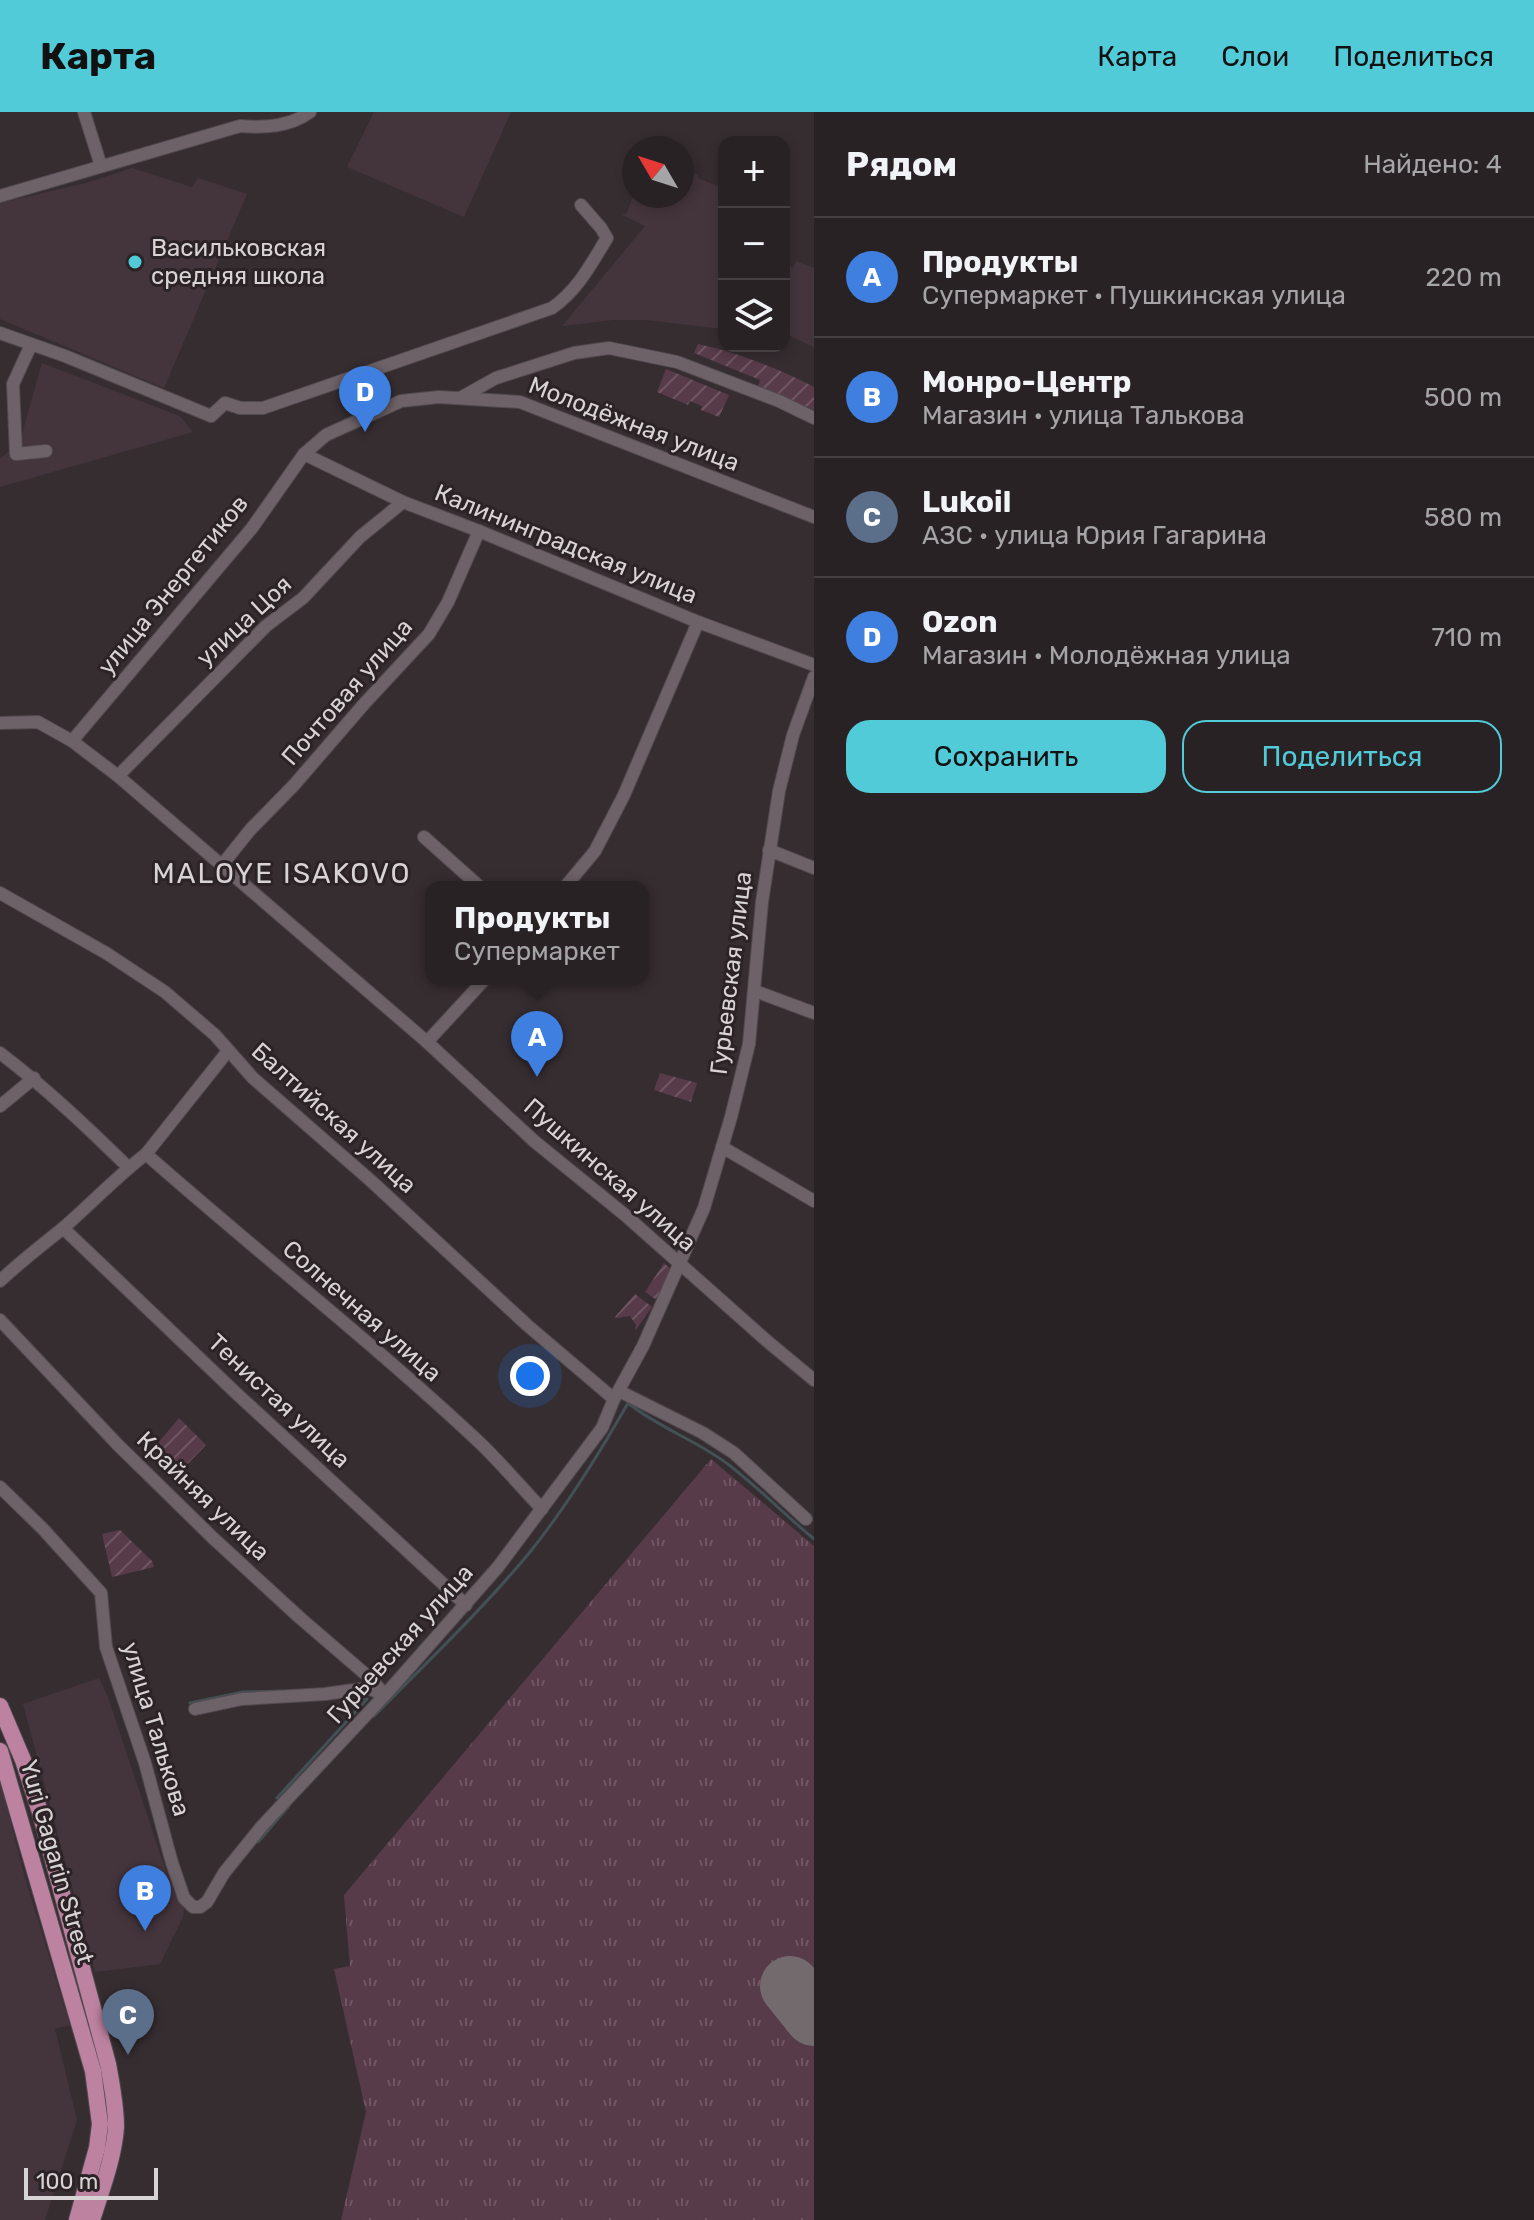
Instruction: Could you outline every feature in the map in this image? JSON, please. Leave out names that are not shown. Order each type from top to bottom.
[{"type":"main road","points":[[0,1706],[23,1760],[40,1812],[114,2096],[114,2143],[92,2220]]},
{"type":"main road","name":"Yuri Gagarin Street","points":[[0,1751],[93,2071],[100,2124],[97,2148],[77,2220]]},
{"type":"street","points":[[84,112],[101,166]]},
{"type":"street","points":[[239,112],[240,126]]},
{"type":"street","points":[[0,196],[240,126],[286,124],[310,112]]},
{"type":"street","points":[[0,333],[211,416],[225,403],[240,408],[263,408],[552,308],[584,277],[607,238],[581,205]]},
{"type":"street","points":[[31,345],[13,384],[16,454],[46,451]]},
{"type":"street","points":[[460,398],[496,378],[574,353],[609,348],[677,362],[779,401],[814,418]]},
{"type":"street","name":"Молодёжная улица","points":[[304,454],[326,435],[401,401],[439,397],[520,402],[814,517]]},
{"type":"street","name":"Калининградская улица","points":[[304,454],[403,502],[698,622],[814,665]]},
{"type":"street","name":"улица Энергетиков","points":[[72,741],[252,528],[304,454]]},
{"type":"street","name":"улица Цоя","points":[[118,776],[266,626],[303,598],[360,537],[403,502]]},
{"type":"street","name":"Почтовая улица","points":[[222,865],[250,830],[429,634],[448,602],[479,531]]},
{"type":"street","points":[[570,881],[595,851],[624,795],[698,622]]},
{"type":"street","name":"Гурьевская улица","points":[[207,1902],[224,1873],[262,1826],[385,1695],[498,1567],[602,1428],[643,1346],[704,1208],[749,1044],[762,902],[779,791],[793,735],[814,677]]},
{"type":"street","name":"Пушкинская улица","points":[[0,723],[38,722],[72,741],[118,776],[427,1042],[534,1141],[625,1215],[814,1380]]},
{"type":"street","points":[[424,837],[473,881]]},
{"type":"street","points":[[769,850],[814,868]]},
{"type":"street","name":"Балтийская улица","points":[[0,893],[106,953],[165,992],[215,1035],[253,1078],[370,1180],[527,1325],[616,1398],[703,1433],[734,1453],[806,1519]]},
{"type":"street","points":[[427,1042],[479,985]]},
{"type":"street","points":[[755,991],[814,1013]]},
{"type":"street","points":[[0,1281],[146,1154],[228,1051]]},
{"type":"street","points":[[0,1053],[34,1078],[128,1167]]},
{"type":"street","points":[[0,1106],[34,1078]]},
{"type":"street","points":[[722,1147],[814,1201]]},
{"type":"street","name":"Солнечная улица","points":[[146,1154],[481,1444],[542,1509]]},
{"type":"street","name":"Тенистая улица","points":[[63,1228],[466,1605]]},
{"type":"street","name":"Крайняя улица","points":[[0,1320],[108,1434],[213,1538],[385,1695]]},
{"type":"street","name":"улица Талькова","points":[[0,1487],[101,1593],[106,1647],[145,1763],[184,1898],[193,1907],[207,1902]]},
{"type":"street","points":[[195,1709],[242,1699],[368,1688],[385,1695]]},
{"type":"shaded area","points":[[374,112],[511,112],[464,217],[347,167]]},
{"type":"shaded area","name":"Васильковская средняя школа","points":[[132,168],[192,187],[198,178],[247,194],[164,388],[0,319],[0,203],[86,183]]},
{"type":"shaded area","points":[[694,173],[718,186],[718,328],[646,320],[562,326],[645,226],[622,215],[629,208],[694,208]]},
{"type":"shaded area","points":[[796,261],[814,268],[814,347],[790,336],[790,267],[793,268]]},
{"type":"shaded area","points":[[42,363],[180,416],[193,432],[0,487],[0,459],[20,441]]},
{"type":"shaded area","points":[[99,1678],[162,1860],[184,1909],[160,1964],[95,1972],[23,1704]]},
{"type":"shaded area","points":[[0,1779],[23,1871],[70,2025],[55,2029],[77,2120],[45,2220],[0,2220]]},
{"type":"green space","points":[[698,344],[718,349],[718,352],[728,352],[814,387],[814,410],[758,386],[760,380],[694,353]]},
{"type":"green space","points":[[666,369],[729,395],[719,417],[701,410],[702,406],[690,401],[688,405],[657,392]]},
{"type":"green space","points":[[660,1073],[697,1083],[691,1102],[654,1090]]},
{"type":"green space","points":[[664,1263],[671,1269],[658,1301],[645,1292]]},
{"type":"green space","points":[[635,1294],[652,1307],[635,1331],[636,1325],[630,1316],[615,1317]]},
{"type":"green space","points":[[179,1418],[206,1445],[173,1479],[148,1455]]},
{"type":"green space","points":[[711,1459],[814,1546],[814,2001],[796,1978],[782,1988],[814,2029],[814,2220],[341,2220],[366,2112],[334,1969],[350,1966],[344,1895]]},
{"type":"green space","points":[[120,1530],[152,1561],[154,1567],[112,1577],[102,1534]]},
{"type":"waterway","points":[[374,1716],[474,1615],[530,1552],[582,1479],[628,1403],[729,1465],[814,1539]]},
{"type":"waterway","points":[[190,1703],[243,1692],[281,1691]]},
{"type":"waterway","points":[[277,1798],[367,1699],[352,1696]]},
{"type":"waterway","points":[[258,1842],[289,1806]]},
{"type":"runway","points":[[790,1986],[814,2016]]},
{"type":"place","name":"Васильковская средняя школа","points":[[135,262]]},
{"type":"place","name":"Ozon","points":[[365,432]]},
{"type":"place","name":"Продукты","points":[[537,1077]]},
{"type":"place","name":"Монро-Центр","points":[[145,1931]]},
{"type":"place","name":"Lukoil","points":[[128,2055]]},
{"type":"district","name":"MALOYE ISAKOVO","points":[[282,873]]}]
